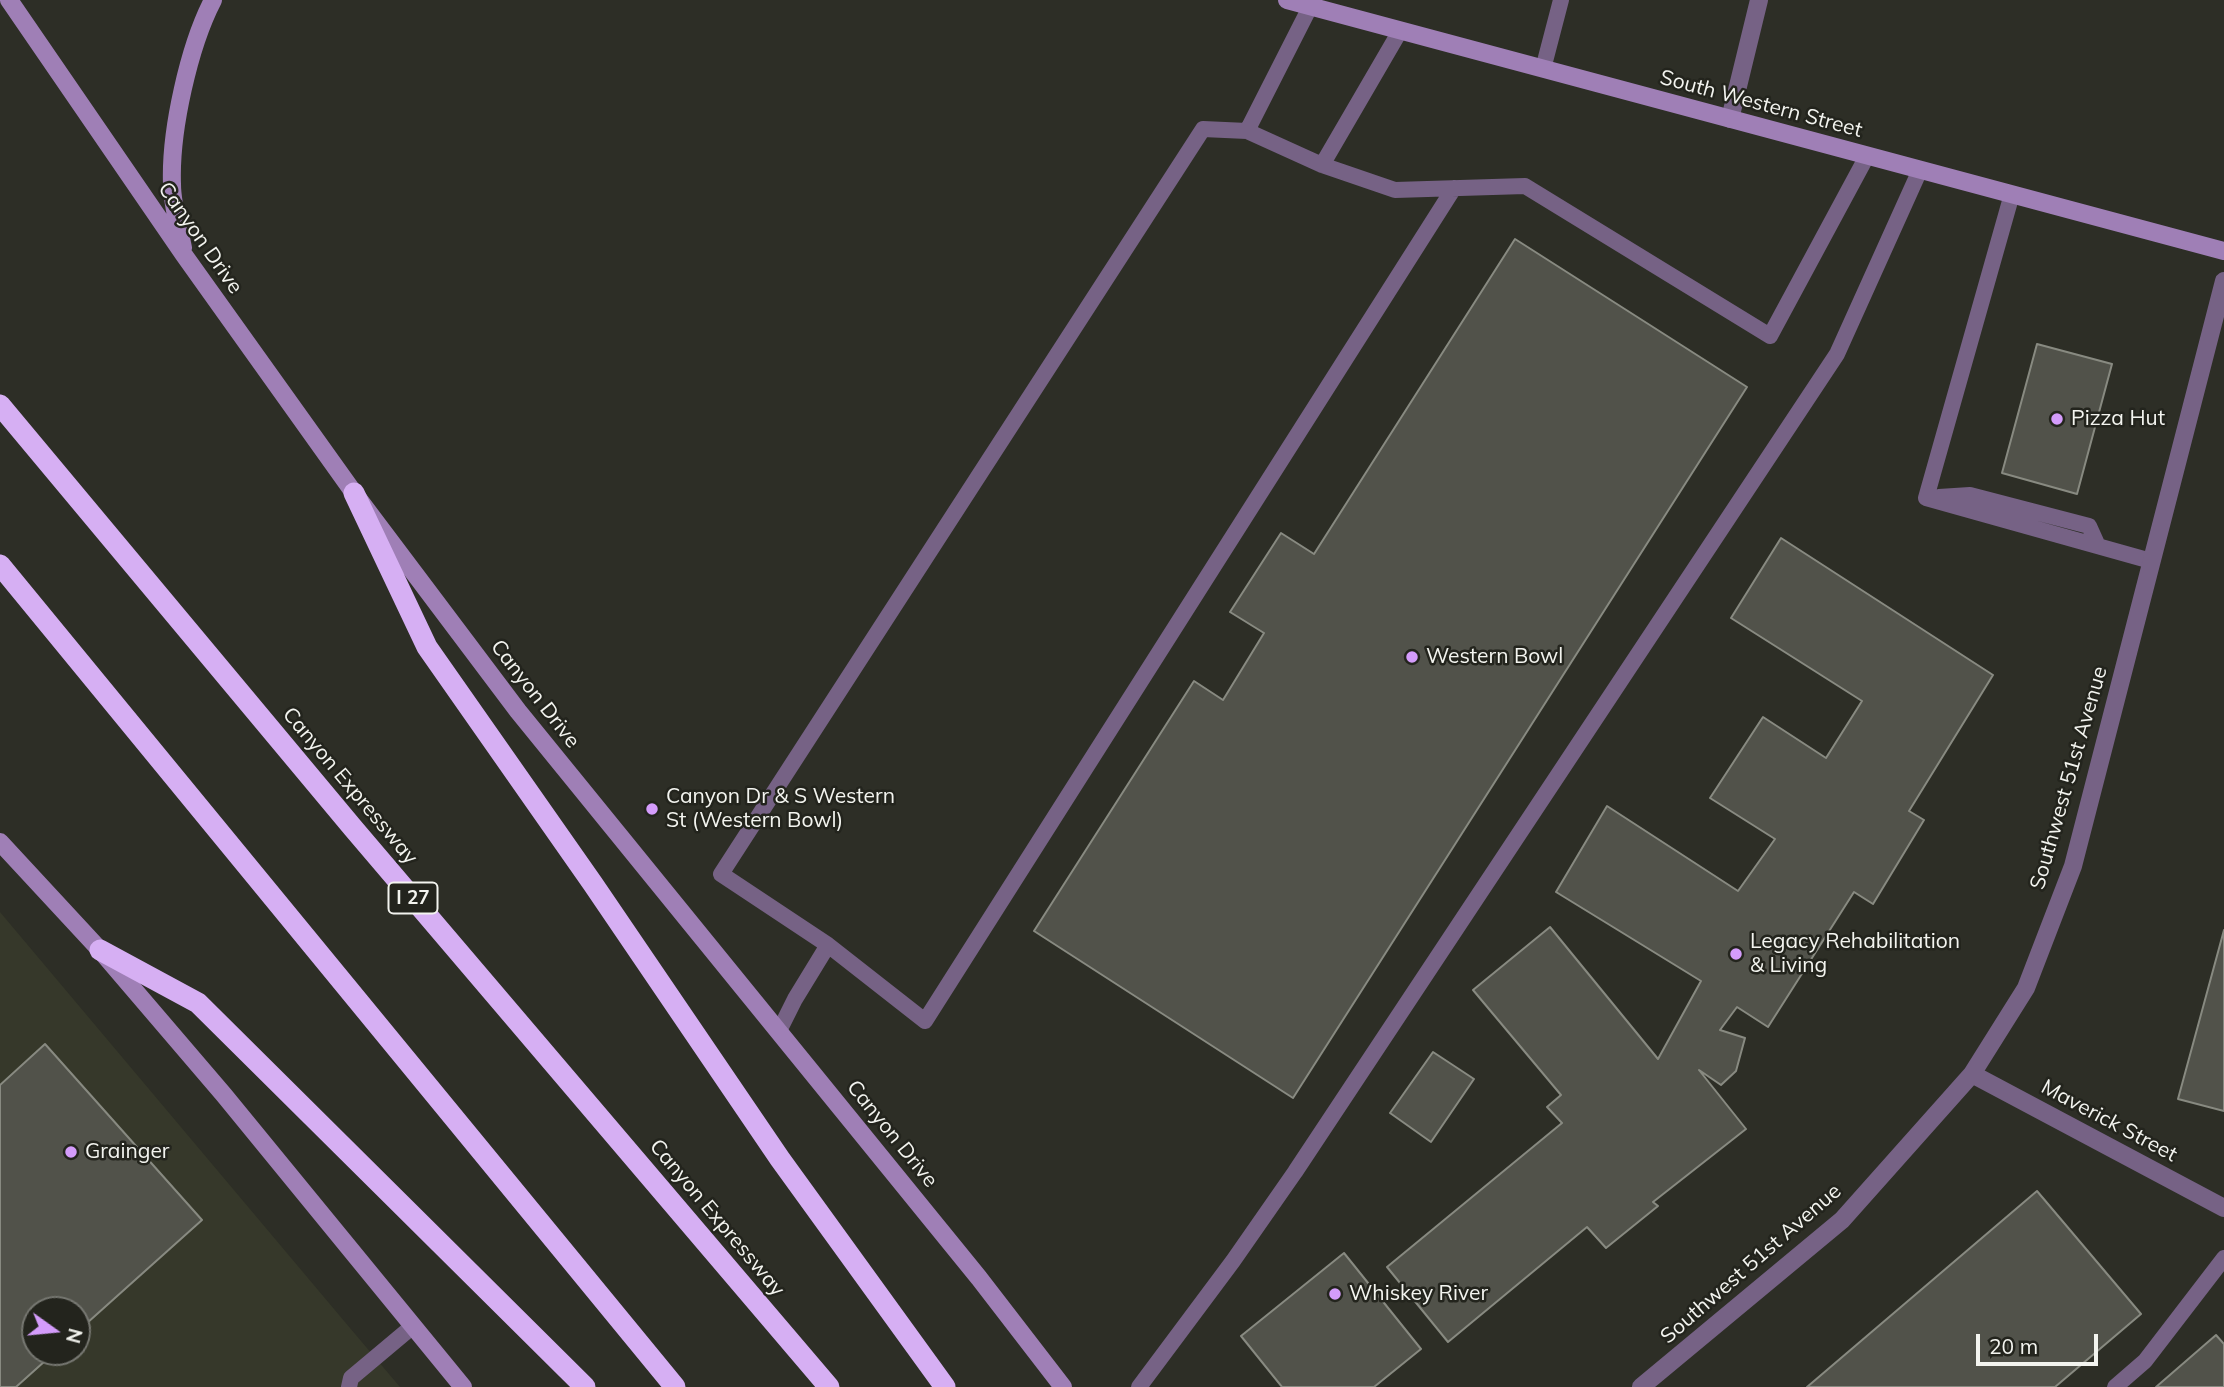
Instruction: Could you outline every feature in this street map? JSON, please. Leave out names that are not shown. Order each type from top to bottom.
[{"type":"highway","name":"Canyon Expressway","points":[[0,405],[353,828],[829,1387]]},
{"type":"highway","points":[[354,493],[427,648],[593,884],[780,1159],[945,1387]]},
{"type":"highway","points":[[0,565],[675,1387]]},
{"type":"highway","points":[[100,950],[198,1003],[585,1387]]},
{"type":"main road","name":"Canyon Drive","points":[[9,0],[184,255],[354,493],[518,711],[979,1278],[1063,1387]]},
{"type":"main road","points":[[184,255],[172,185],[176,129],[183,87],[206,13],[213,0]]},
{"type":"main road","name":"South Western Street","points":[[1289,0],[2224,251]]},
{"type":"main road","points":[[0,842],[100,950],[224,1095],[463,1387]]},
{"type":"street","points":[[1730,119],[1759,0]]},
{"type":"street","name":"Southwest 51st Avenue","points":[[1641,1387],[1842,1220],[1972,1074],[2026,988],[2073,866],[2224,281]]},
{"type":"street","name":"Maverick Street","points":[[1972,1074],[2224,1208]]},
{"type":"lane","points":[[1543,69],[1561,0]]},
{"type":"lane","points":[[1247,131],[1310,7]]},
{"type":"lane","points":[[1322,166],[1400,31]]},
{"type":"lane","points":[[1454,188],[925,1021],[828,945],[721,874],[1203,129],[1247,131],[1322,166],[1395,190],[1454,188],[1525,186],[1770,335],[1867,156]]},
{"type":"lane","points":[[1139,1387],[1295,1172],[1837,354],[1920,170]]},
{"type":"lane","points":[[2012,194],[1926,498],[2151,561]]},
{"type":"lane","points":[[779,1031],[828,945]]},
{"type":"lane","points":[[2115,1387],[2145,1362],[2224,1258]]},
{"type":"lane","points":[[349,1387],[351,1378],[413,1326]]},
{"type":"shaded area","points":[[0,912],[400,1387],[0,1387]]},
{"type":"building","name":"Western Bowl","points":[[1515,239],[1747,387],[1293,1098],[1034,931],[1194,681],[1223,700],[1264,633],[1230,612],[1281,533],[1314,554]]},
{"type":"building","name":"Pizza Hut","points":[[2037,344],[2112,364],[2077,494],[2002,473]]},
{"type":"building","name":"Legacy Rehabilitation & Living","points":[[1781,538],[1993,675],[1909,811],[1924,820],[1873,904],[1854,892],[1768,1027],[1737,1007],[1720,1030],[1745,1038],[1736,1071],[1721,1085],[1699,1070],[1746,1129],[1653,1202],[1658,1206],[1606,1248],[1587,1227],[1448,1342],[1387,1267],[1562,1123],[1547,1107],[1561,1095],[1473,990],[1550,927],[1658,1059],[1701,981],[1556,892],[1607,806],[1738,891],[1775,839],[1710,798],[1763,717],[1826,758],[1862,701],[1731,618]]},
{"type":"building","points":[[2224,930],[2224,1111],[2178,1099]]},
{"type":"building","name":"Grainger","points":[[45,1044],[202,1220],[91,1319],[91,1296],[21,1296],[21,1366],[39,1366],[16,1387],[0,1387],[0,1085]]},
{"type":"building","points":[[1433,1052],[1474,1079],[1431,1142],[1390,1113]]},
{"type":"building","points":[[2037,1191],[2141,1314],[2055,1387],[1807,1387]]},
{"type":"building","name":"Whiskey River","points":[[1344,1253],[1421,1349],[1374,1387],[1282,1387],[1241,1336]]},
{"type":"building","points":[[2216,1335],[2224,1344],[2224,1387],[2156,1387]]},
{"type":"place","name":"Pizza Hut","points":[[2057,419]]},
{"type":"place","name":"Western Bowl","points":[[1412,657]]},
{"type":"place","name":"Canyon Dr & S Western St (Western Bowl)","points":[[652,809]]},
{"type":"place","name":"Legacy Rehabilitation & Living","points":[[1736,954]]},
{"type":"place","name":"Grainger","points":[[71,1152]]},
{"type":"place","name":"Whiskey River","points":[[1335,1294]]}]
